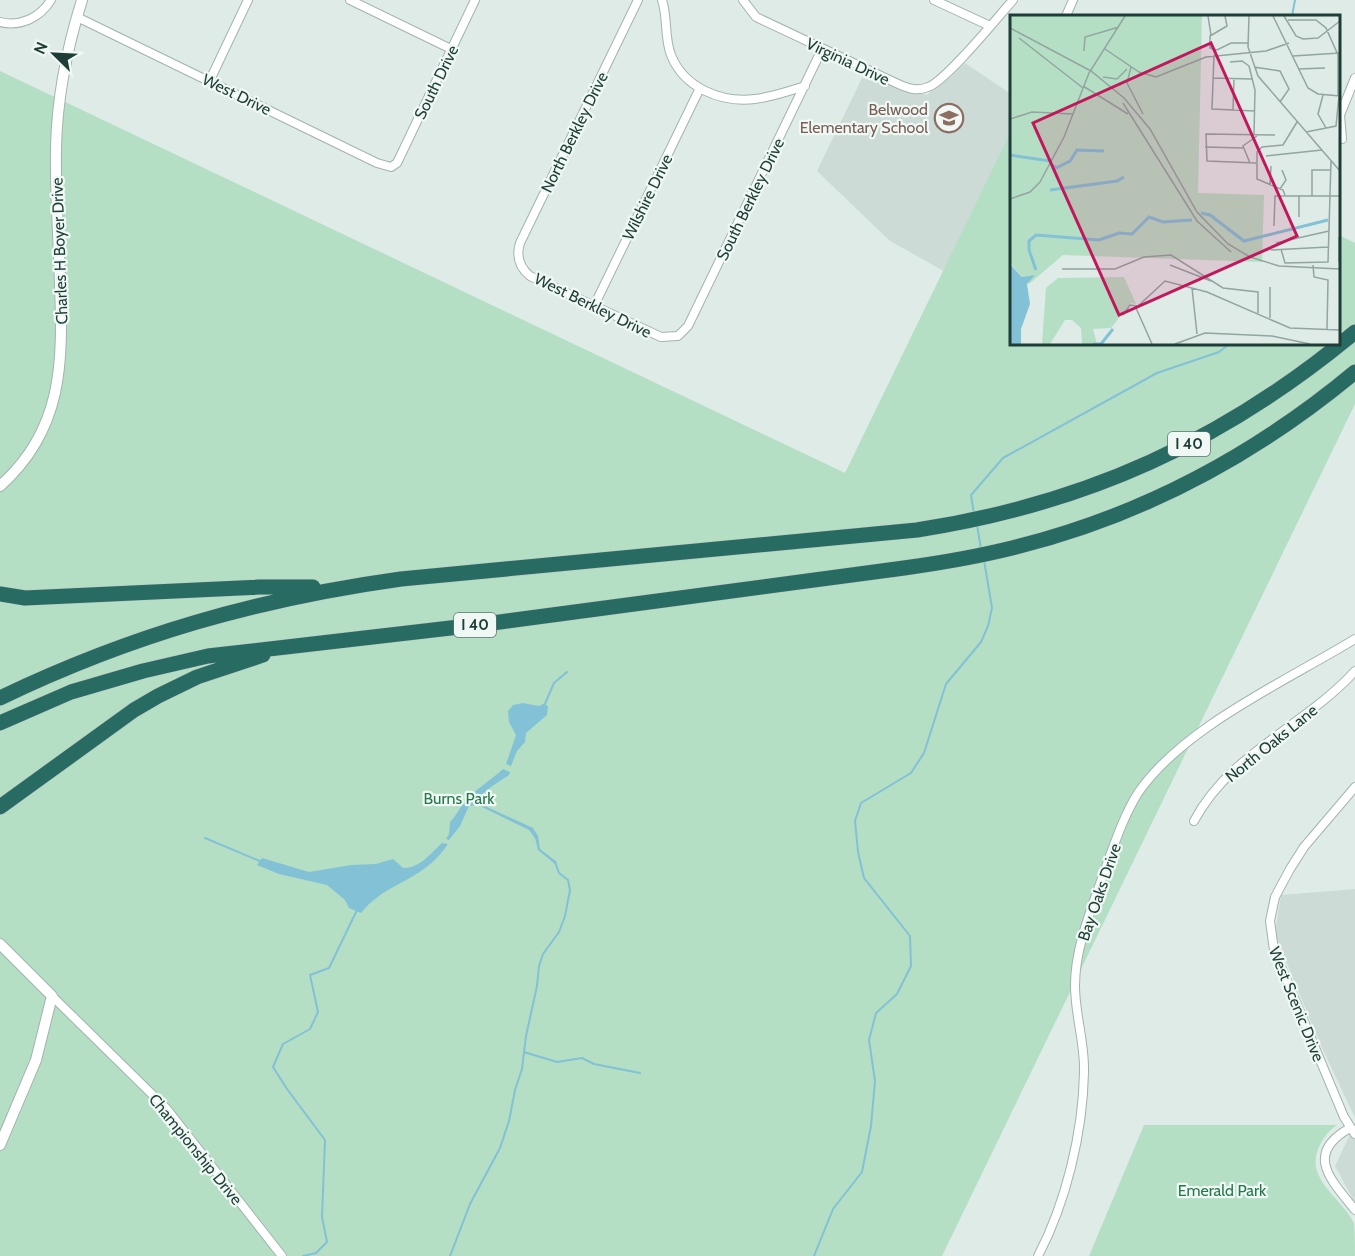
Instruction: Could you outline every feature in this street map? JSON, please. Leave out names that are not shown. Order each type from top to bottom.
[{"type":"highway","name":"I 40","points":[[1340,344],[1355,332]]},
{"type":"highway","name":"I 40","points":[[0,698],[91,657],[184,624],[346,587],[401,579],[868,535],[952,525],[1029,508],[1115,478],[1180,449],[1223,426],[1280,390],[1338,345]]},
{"type":"highway","name":"I 40","points":[[0,723],[71,692],[143,671],[208,656],[485,624],[959,560],[1009,549],[1099,522],[1154,500],[1221,466],[1278,430],[1355,372]]},
{"type":"highway","points":[[0,594],[25,598],[260,587],[346,587]]},
{"type":"highway","points":[[0,807],[134,710],[158,696],[203,675],[288,647]]},
{"type":"street","points":[[0,22],[19,23],[29,20],[42,11],[51,0]]},
{"type":"street","name":"Charles H Boyer Drive","points":[[0,486],[21,465],[42,432],[50,415],[58,383],[62,330],[57,124],[64,67],[82,0]]},
{"type":"street","points":[[210,80],[248,0]]},
{"type":"street","points":[[350,0],[451,49]]},
{"type":"street","name":"South Drive","points":[[397,164],[475,0]]},
{"type":"street","name":"North Berkley Drive","points":[[521,266],[518,257],[520,243],[638,0]]},
{"type":"street","points":[[662,0],[670,53],[681,73],[700,88],[725,98],[744,100],[772,96],[805,86]]},
{"type":"street","name":"Virginia Drive","points":[[743,0],[756,17],[915,90],[935,84],[1013,0]]},
{"type":"street","points":[[934,0],[990,26]]},
{"type":"street","points":[[1066,15],[1073,0]]},
{"type":"street","name":"West Drive","points":[[77,17],[377,163],[391,167],[397,164]]},
{"type":"street","name":"South Berkley Drive","points":[[668,338],[681,334],[688,326],[822,49]]},
{"type":"street","points":[[1342,139],[1340,115],[1355,78]]},
{"type":"street","name":"Wilshire Drive","points":[[594,306],[700,88]]},
{"type":"street","name":"West Berkley Drive","points":[[521,266],[530,276],[656,336],[668,338]]},
{"type":"street","name":"Bay Oaks Drive","points":[[1038,1256],[1054,1220],[1078,1134],[1084,1072],[1081,1029],[1075,999],[1078,953],[1094,900],[1134,800],[1158,770],[1186,744],[1218,720],[1355,639]]},
{"type":"street","name":"North Oaks Lane","points":[[1194,821],[1210,793],[1268,741],[1331,696],[1355,671]]},
{"type":"street","name":"West Scenic Drive","points":[[1352,1131],[1274,950],[1270,921],[1275,897],[1290,869],[1304,847],[1355,787]]},
{"type":"street","points":[[0,944],[52,996],[36,1060],[0,1144]]},
{"type":"street","name":"Championship Drive","points":[[52,996],[166,1108],[282,1255]]},
{"type":"street","points":[[1352,1131],[1331,1141],[1324,1161],[1329,1176],[1355,1210]]},
{"type":"shaded area","points":[[965,63],[1010,93],[1010,163],[949,274],[890,241],[817,171],[862,78],[927,95]]},
{"type":"shaded area","points":[[1355,889],[1355,1118],[1318,1039],[1275,934],[1281,895]]},
{"type":"shaded area","points":[[1355,1124],[1355,1203],[1335,1166]]},
{"type":"green space","name":"Burns Park","points":[[0,71],[845,473],[1010,133],[1010,345],[1340,345],[1340,236],[1355,243],[1355,404],[942,1256],[0,1256]]},
{"type":"green space","name":"Emerald Park","points":[[1144,1125],[1337,1125],[1326,1135],[1319,1147],[1316,1169],[1326,1188],[1354,1223],[1355,1256],[1089,1256]]},
{"type":"water","points":[[523,703],[548,706],[547,715],[526,733],[525,742],[517,751],[511,766],[506,764],[516,735],[509,722],[508,711],[513,705]]},
{"type":"water","points":[[503,769],[510,772],[509,775],[487,790],[476,802],[533,828],[538,836],[540,849],[557,862],[555,864],[538,850],[535,838],[529,830],[478,805],[469,806],[460,826],[449,840],[446,839],[450,822],[466,801]]},
{"type":"water","points":[[442,843],[448,844],[432,863],[385,892],[361,913],[349,908],[345,900],[327,885],[279,874],[257,865],[262,858],[309,872],[351,865],[376,864],[393,859],[403,868],[415,866]]},
{"type":"waterway","points":[[1292,15],[1295,0]]},
{"type":"waterway","points":[[974,514],[971,495],[1003,458],[1157,373],[1219,352],[1228,345]]},
{"type":"waterway","points":[[977,525],[981,549]]},
{"type":"waterway","points":[[814,1256],[833,1209],[862,1172],[871,1126],[875,1081],[869,1040],[876,1013],[897,994],[911,966],[910,936],[864,878],[858,852],[855,821],[861,803],[911,773],[924,753],[946,684],[981,642],[992,608],[984,560]]},
{"type":"waterway","points":[[544,706],[554,683],[567,672]]},
{"type":"waterway","points":[[205,838],[262,862]]},
{"type":"waterway","points":[[450,1256],[470,1204],[500,1148],[522,1069],[539,966],[543,954],[559,932],[565,916],[570,890],[568,880],[559,873],[555,862]]},
{"type":"waterway","points":[[303,1256],[316,1253],[327,1242],[322,1217],[325,1140],[273,1067],[283,1044],[310,1029],[318,1012],[310,975],[329,968],[357,910]]},
{"type":"waterway","points":[[524,1052],[557,1062],[582,1058],[594,1064],[640,1073]]},
{"type":"place","name":"Belwood Elementary School","points":[[949,118]]}]
